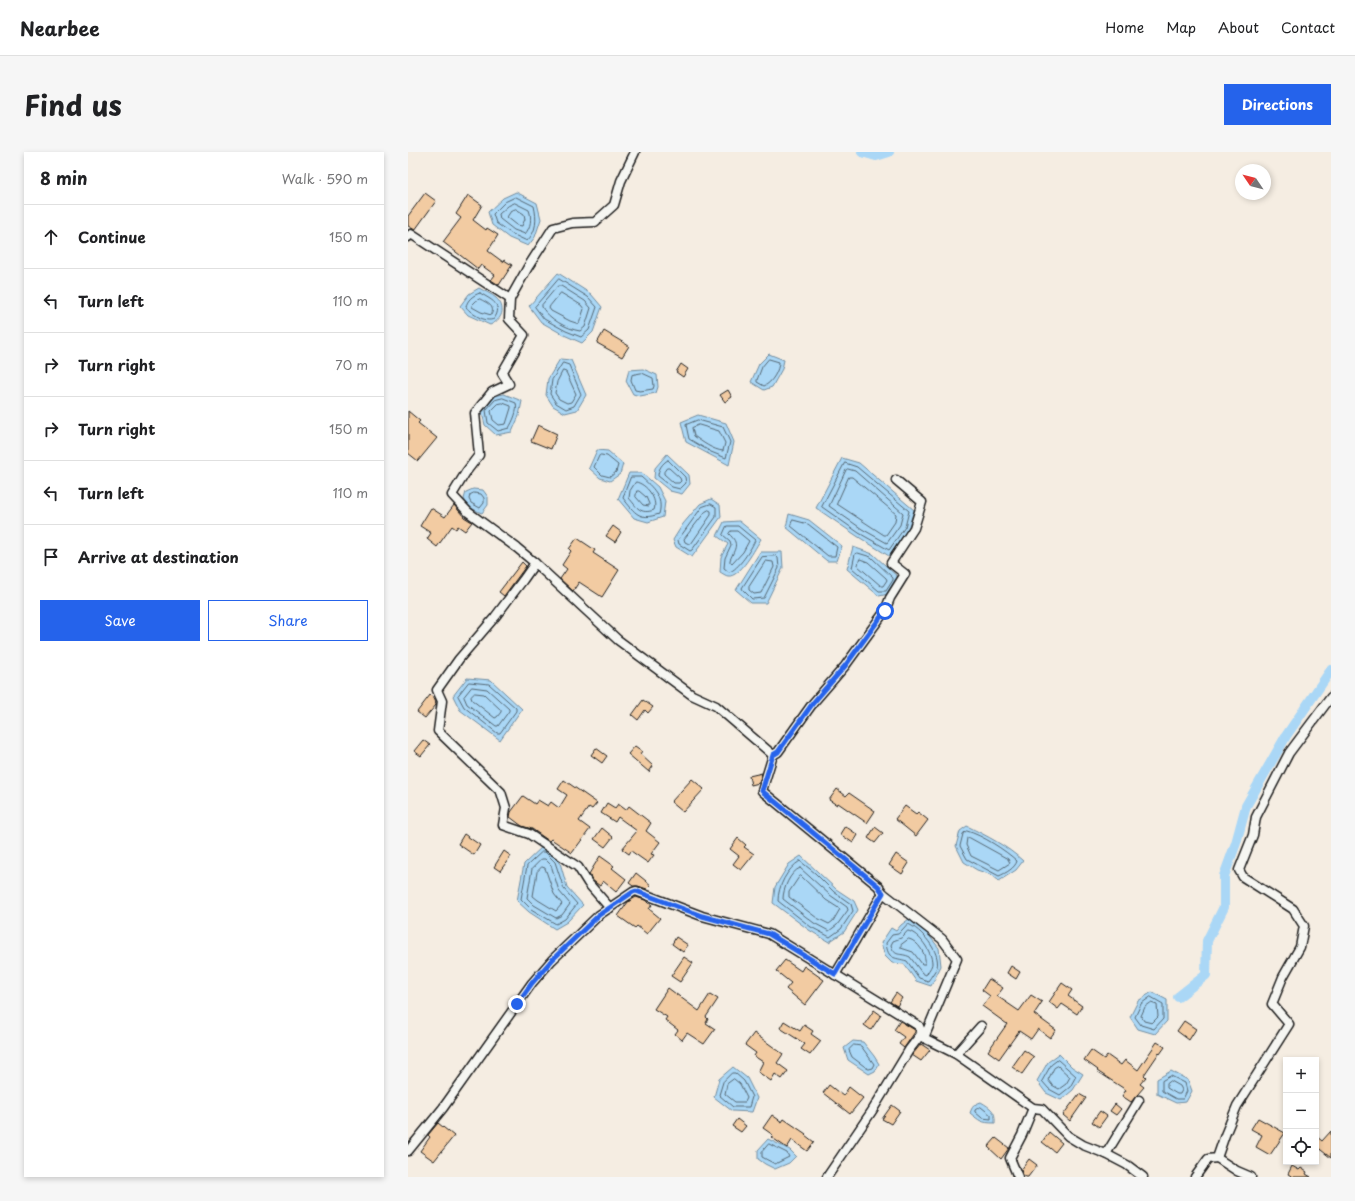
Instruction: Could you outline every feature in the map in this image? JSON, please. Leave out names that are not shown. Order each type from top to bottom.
[{"type":"street","points":[[634,152],[621,181],[614,205],[595,222],[572,223],[553,228],[510,299],[509,318],[524,335],[502,373],[509,384],[492,392],[475,413],[479,455],[466,472],[452,495],[468,512],[535,563],[618,640],[692,695],[716,706],[773,755]]},
{"type":"street","points":[[408,237],[410,234],[510,299]]},
{"type":"street","points":[[827,1177],[872,1111],[910,1050],[923,1035],[957,959],[942,939],[883,893],[878,886],[762,791],[773,755],[778,752],[813,703],[845,666],[885,611],[890,598],[905,574],[891,563],[914,528],[922,502],[896,480]]},
{"type":"street","points":[[535,563],[496,617],[459,659],[438,690],[442,701],[438,731],[501,792],[506,808],[503,825],[529,834],[578,867],[588,883],[610,908]]},
{"type":"street","points":[[1217,1158],[1237,1106],[1289,1024],[1272,1004],[1283,977],[1300,947],[1304,926],[1293,909],[1243,877],[1239,870],[1253,835],[1256,817],[1289,753],[1331,697]]},
{"type":"street","points":[[408,1151],[443,1108],[532,983],[552,960],[599,915],[636,891],[702,916],[769,934],[919,1026],[923,1035],[956,1054],[1033,1108],[1042,1109],[1068,1136],[1083,1145],[1106,1154],[1127,1165],[1142,1177]]},
{"type":"street","points":[[835,974],[883,893]]},
{"type":"street","points":[[956,1054],[981,1026]]},
{"type":"street","points":[[1106,1154],[1139,1100]]},
{"type":"street","points":[[1018,1177],[1010,1158],[1022,1135],[1033,1108]]},
{"type":"street","points":[[1195,1177],[1208,1159],[1217,1158],[1237,1171],[1251,1177]]},
{"type":"water","points":[[516,192],[537,203],[541,219],[535,237],[528,246],[509,238],[492,225],[488,212],[503,198]]},
{"type":"water","points":[[558,273],[591,294],[602,307],[593,332],[582,343],[541,322],[529,306]]},
{"type":"water","points":[[479,288],[494,297],[501,306],[502,313],[500,317],[490,325],[468,315],[460,306],[469,294]]},
{"type":"water","points":[[769,354],[784,360],[782,369],[772,387],[764,390],[751,382],[759,364]]},
{"type":"water","points":[[560,359],[571,360],[586,395],[577,410],[565,413],[553,406],[546,395],[548,379]]},
{"type":"water","points":[[643,369],[657,375],[658,387],[656,393],[640,396],[633,394],[626,381],[629,370]]},
{"type":"water","points":[[504,394],[522,401],[519,416],[512,432],[496,435],[485,425],[481,408],[493,396]]},
{"type":"water","points":[[698,415],[726,423],[734,442],[729,465],[686,442],[681,422]]},
{"type":"water","points":[[597,450],[608,451],[623,464],[620,474],[610,481],[600,478],[589,468]]},
{"type":"water","points":[[667,454],[689,475],[690,484],[682,494],[670,491],[654,478],[655,468]]},
{"type":"water","points":[[842,458],[859,463],[914,510],[908,529],[889,556],[816,508]]},
{"type":"water","points":[[629,473],[642,473],[658,487],[665,501],[663,517],[648,522],[634,518],[618,499]]},
{"type":"water","points":[[473,489],[483,490],[488,497],[488,505],[482,513],[471,508],[464,499],[466,492]]},
{"type":"water","points":[[711,499],[720,505],[721,517],[692,557],[676,547],[673,540],[683,524],[700,504]]},
{"type":"water","points":[[789,514],[809,520],[842,546],[837,561],[827,561],[786,527]]},
{"type":"water","points":[[739,521],[761,539],[752,555],[738,572],[727,576],[720,572],[721,557],[728,544],[717,536],[724,522]]},
{"type":"water","points":[[853,547],[873,554],[899,578],[889,594],[879,596],[847,569]]},
{"type":"water","points":[[760,552],[782,552],[783,568],[766,603],[751,603],[736,590]]},
{"type":"water","points":[[467,678],[491,680],[522,709],[500,740],[460,710],[453,696]]},
{"type":"water","points":[[967,826],[1004,846],[1023,861],[1016,870],[999,881],[992,875],[977,870],[964,862],[956,846],[960,831]]},
{"type":"water","points":[[544,845],[559,859],[567,887],[583,905],[567,922],[555,929],[529,912],[517,901],[524,864]]},
{"type":"water","points":[[801,856],[836,889],[854,901],[858,910],[844,932],[829,942],[809,930],[773,903],[775,887],[789,864]]},
{"type":"water","points":[[909,919],[923,928],[939,948],[941,966],[931,986],[916,981],[904,964],[892,963],[885,956],[881,943],[891,928],[896,931]]},
{"type":"water","points":[[1152,992],[1167,1000],[1167,1021],[1155,1034],[1138,1029],[1130,1017],[1138,1001]]},
{"type":"water","points":[[853,1041],[863,1042],[874,1056],[879,1064],[875,1071],[869,1074],[848,1060],[844,1048]]},
{"type":"water","points":[[1059,1054],[1072,1067],[1083,1074],[1073,1090],[1061,1100],[1046,1093],[1037,1081],[1048,1062]]},
{"type":"water","points":[[733,1067],[747,1078],[757,1098],[752,1112],[732,1111],[714,1097],[719,1079]]},
{"type":"water","points":[[1171,1071],[1188,1080],[1192,1091],[1186,1102],[1176,1103],[1157,1094],[1157,1079]]},
{"type":"water","points":[[981,1102],[988,1106],[994,1113],[995,1123],[981,1121],[970,1113],[974,1106]]},
{"type":"water","points":[[768,1139],[790,1150],[796,1156],[789,1163],[775,1169],[765,1164],[758,1159],[758,1150]]},
{"type":"building","points":[[425,193],[436,201],[415,230],[408,226],[408,216]]},
{"type":"building","points":[[468,195],[482,205],[473,220],[486,230],[487,228],[498,235],[488,251],[503,262],[504,260],[512,265],[499,285],[491,280],[495,275],[481,265],[478,269],[443,242],[461,218],[456,214]]},
{"type":"building","points":[[604,331],[629,346],[622,357],[597,343]]},
{"type":"building","points":[[681,364],[688,369],[683,377],[676,372]]},
{"type":"building","points":[[728,390],[732,397],[725,402],[720,395]]},
{"type":"building","points":[[408,411],[420,421],[418,423],[437,438],[418,461],[408,453]]},
{"type":"building","points":[[538,425],[557,434],[551,449],[531,441]]},
{"type":"building","points":[[454,505],[464,517],[472,522],[465,531],[458,526],[456,529],[452,526],[437,547],[427,539],[431,533],[420,526],[431,508],[445,517]]},
{"type":"building","points":[[613,526],[621,532],[615,542],[606,536]]},
{"type":"building","points":[[577,538],[595,550],[593,553],[619,570],[602,597],[579,582],[573,591],[560,579],[567,569],[562,565],[571,551],[569,549]]},
{"type":"building","points":[[522,562],[526,566],[504,596],[499,592]]},
{"type":"building","points":[[430,695],[435,699],[436,705],[425,718],[417,712]]},
{"type":"building","points":[[643,700],[653,707],[648,713],[645,710],[638,720],[632,715]]},
{"type":"building","points":[[423,740],[430,745],[421,756],[414,751]]},
{"type":"building","points":[[635,746],[642,751],[640,754],[653,766],[649,772],[628,754]]},
{"type":"building","points":[[596,748],[607,756],[602,763],[591,755]]},
{"type":"building","points":[[762,773],[759,783],[751,785],[749,776]]},
{"type":"building","points":[[692,779],[704,789],[683,812],[671,802]]},
{"type":"building","points":[[564,780],[597,803],[592,809],[589,807],[579,821],[590,829],[572,853],[551,839],[549,841],[532,829],[522,826],[510,817],[511,812],[523,796],[535,804],[538,800],[548,806],[551,802],[559,808],[567,795],[558,789]]},
{"type":"building","points":[[837,789],[846,796],[849,793],[875,811],[867,823],[838,803],[837,805],[829,800]]},
{"type":"building","points":[[607,803],[615,808],[618,804],[626,810],[629,806],[651,823],[646,831],[660,842],[651,854],[654,855],[648,863],[631,851],[629,854],[622,849],[637,831],[618,817],[615,822],[601,813]]},
{"type":"building","points":[[905,806],[916,814],[918,812],[928,820],[916,836],[895,819]]},
{"type":"building","points":[[845,826],[858,835],[853,843],[840,834]]},
{"type":"building","points":[[875,827],[883,833],[875,843],[868,838]]},
{"type":"building","points":[[602,828],[613,837],[605,847],[594,839]]},
{"type":"building","points":[[464,834],[480,845],[474,855],[458,844]]},
{"type":"building","points":[[738,838],[746,845],[744,847],[754,854],[741,870],[733,864],[739,856],[730,849]]},
{"type":"building","points":[[504,851],[511,856],[500,871],[494,867]]},
{"type":"building","points":[[896,854],[909,863],[902,874],[889,865]]},
{"type":"building","points":[[600,856],[614,866],[612,868],[626,879],[616,892],[603,881],[600,886],[592,880],[589,874]]},
{"type":"building","points":[[636,873],[651,885],[647,889],[633,886],[629,883]]},
{"type":"building","points":[[636,897],[645,900],[652,905],[649,909],[660,918],[647,934],[637,926],[635,928],[618,916],[628,902]]},
{"type":"building","points":[[676,937],[688,945],[683,952],[672,944]]},
{"type":"building","points":[[684,957],[693,963],[680,982],[671,976]]},
{"type":"building","points":[[785,960],[801,971],[804,966],[824,980],[805,1005],[786,989],[791,983],[776,971]]},
{"type":"building","points":[[1011,966],[1020,972],[1016,979],[1007,973]]},
{"type":"building","points":[[989,979],[1003,988],[997,996],[1019,1011],[1031,995],[1042,1002],[1034,1014],[1056,1030],[1050,1038],[1038,1029],[1031,1039],[1019,1031],[999,1059],[988,1051],[1007,1024],[982,1006],[990,996],[982,990]]},
{"type":"building","points":[[1062,983],[1072,990],[1068,996],[1082,1006],[1077,1014],[1062,1004],[1058,1009],[1049,1002]]},
{"type":"building","points":[[668,988],[699,1011],[710,994],[718,999],[706,1017],[708,1019],[706,1023],[715,1029],[704,1044],[687,1033],[682,1040],[675,1034],[678,1030],[665,1020],[667,1017],[654,1009]]},
{"type":"building","points":[[896,993],[902,998],[897,1006],[890,1002]]},
{"type":"building","points":[[874,1010],[881,1015],[871,1030],[864,1025]]},
{"type":"building","points":[[784,1021],[800,1031],[804,1025],[813,1031],[811,1034],[821,1041],[810,1055],[801,1049],[805,1044],[780,1028]]},
{"type":"building","points":[[900,1021],[915,1030],[904,1048],[899,1044],[904,1037],[894,1030]]},
{"type":"building","points":[[1184,1021],[1196,1029],[1189,1040],[1177,1031]]},
{"type":"building","points":[[754,1033],[783,1054],[777,1063],[788,1071],[782,1079],[775,1074],[771,1081],[758,1072],[763,1062],[754,1056],[756,1053],[745,1045]]},
{"type":"building","points":[[1157,1042],[1165,1047],[1144,1075],[1146,1077],[1140,1084],[1144,1087],[1131,1102],[1122,1096],[1126,1090],[1097,1071],[1098,1070],[1084,1060],[1091,1050],[1104,1059],[1107,1055],[1121,1065],[1125,1060],[1138,1070]]},
{"type":"building","points":[[921,1044],[930,1050],[921,1061],[912,1055]]},
{"type":"building","points":[[1024,1050],[1034,1057],[1022,1074],[1012,1067]]},
{"type":"building","points":[[829,1085],[843,1096],[849,1087],[863,1098],[850,1114],[823,1093]]},
{"type":"building","points":[[1079,1094],[1086,1098],[1070,1121],[1063,1115]]},
{"type":"building","points":[[1115,1104],[1121,1109],[1116,1115],[1110,1111]]},
{"type":"building","points":[[892,1105],[900,1111],[891,1124],[882,1119]]},
{"type":"building","points":[[1100,1111],[1107,1116],[1099,1127],[1092,1122]]},
{"type":"building","points":[[772,1115],[782,1122],[784,1119],[806,1134],[805,1135],[814,1142],[807,1151],[792,1140],[787,1148],[771,1137],[773,1135],[763,1128]]},
{"type":"building","points":[[1258,1118],[1283,1132],[1283,1136],[1270,1155],[1256,1147],[1262,1135],[1251,1129]]},
{"type":"building","points":[[737,1119],[746,1126],[741,1132],[732,1126]]},
{"type":"building","points":[[438,1123],[454,1136],[434,1161],[420,1151],[430,1137],[428,1135]]},
{"type":"building","points":[[1331,1131],[1331,1158],[1319,1148],[1319,1138],[1322,1141]]},
{"type":"building","points":[[1049,1132],[1062,1143],[1055,1152],[1042,1142]]},
{"type":"building","points":[[996,1138],[1009,1148],[1001,1159],[988,1147]]},
{"type":"building","points":[[1029,1159],[1037,1165],[1028,1177],[1026,1177],[1023,1175],[1021,1170]]},
{"type":"building","points":[[1292,1166],[1299,1170],[1301,1168],[1311,1177],[1293,1177],[1288,1174]]},
{"type":"waterway","points":[[862,152],[876,156],[889,152]]},
{"type":"waterway","points":[[1178,997],[1206,975],[1207,941],[1224,907],[1224,876],[1236,843],[1246,806],[1286,736],[1331,670]]},
{"type":"route","points":[[517,1004],[532,983],[552,960],[599,915],[636,891],[702,916],[769,934],[835,974],[883,893],[878,886],[762,791],[773,755],[778,752],[813,703],[845,666],[885,611]]}]
